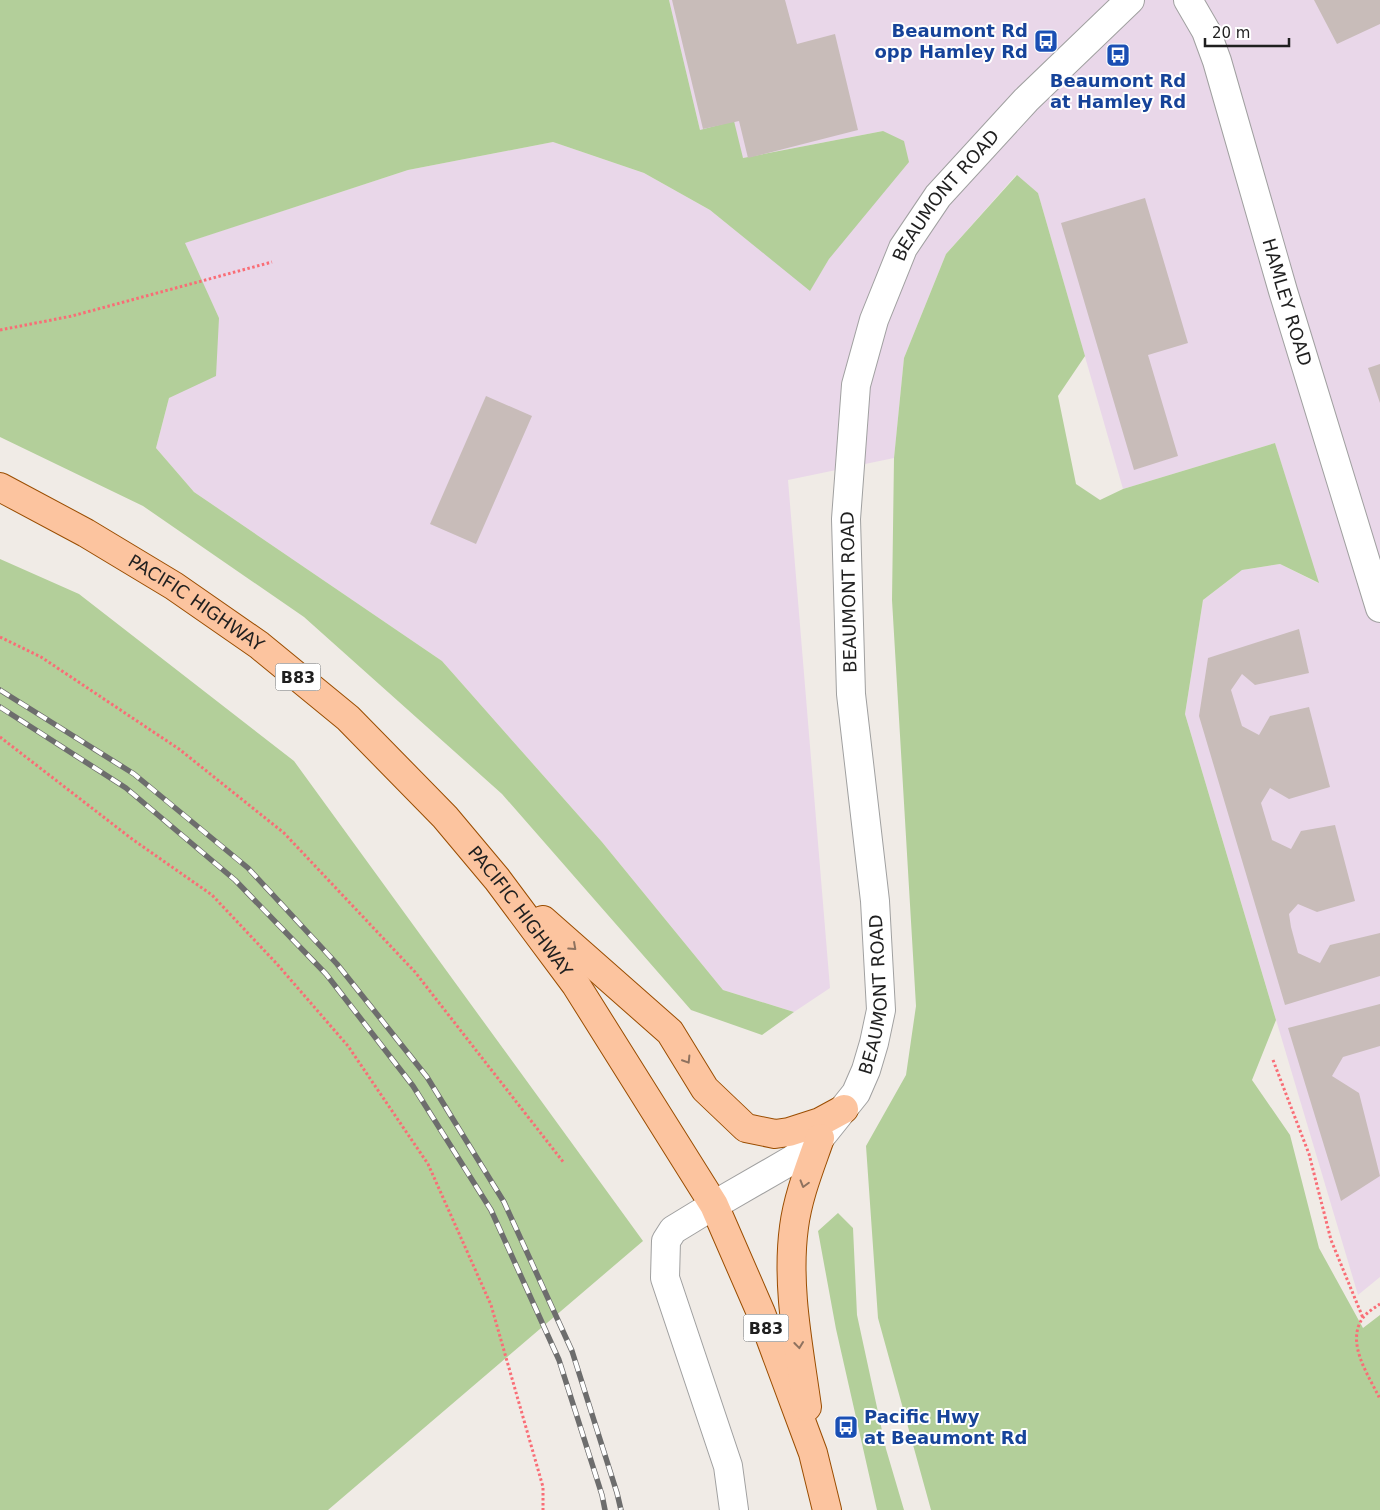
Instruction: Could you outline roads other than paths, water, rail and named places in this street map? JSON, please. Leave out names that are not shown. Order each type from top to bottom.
[{"type":"main road","name":"PACIFIC HIGHWAY","points":[[0,487],[86,533],[166,581],[259,645],[348,718],[445,817],[497,879],[576,985],[714,1205],[761,1313],[813,1453],[826,1510]]},
{"type":"main road","points":[[497,879],[670,1032],[705,1089],[746,1128],[775,1134],[789,1132],[820,1122],[844,1109]]},
{"type":"main road","points":[[813,1453],[792,1286],[794,1227],[804,1183],[820,1138]]},
{"type":"street","name":"BEAUMONT ROAD","points":[[734,1510],[728,1466],[665,1278],[666,1241],[674,1230],[792,1160],[820,1138],[856,1093],[866,1070],[874,1043],[881,1010],[876,901],[851,694],[846,519],[856,385],[874,320],[903,248],[938,196],[1026,100],[1130,0]]},
{"type":"street","name":"HAMLEY ROAD","points":[[1188,0],[1206,31],[1217,61],[1286,301],[1380,608]]},
{"type":"railway","points":[[0,690],[134,774],[248,868],[337,964],[427,1077],[504,1202],[572,1351],[621,1510]]},
{"type":"railway","points":[[0,707],[126,788],[235,880],[326,974],[413,1086],[491,1210],[559,1360],[602,1495],[605,1510]]},
{"type":"place","name":"Beaumont Rd opp Hamley Rd","points":[[1046,41]]},
{"type":"place","name":"Beaumont Rd at Hamley Rd","points":[[1118,55]]},
{"type":"place","name":"Pacific Hwy at Beaumont Rd","points":[[846,1427]]}]
